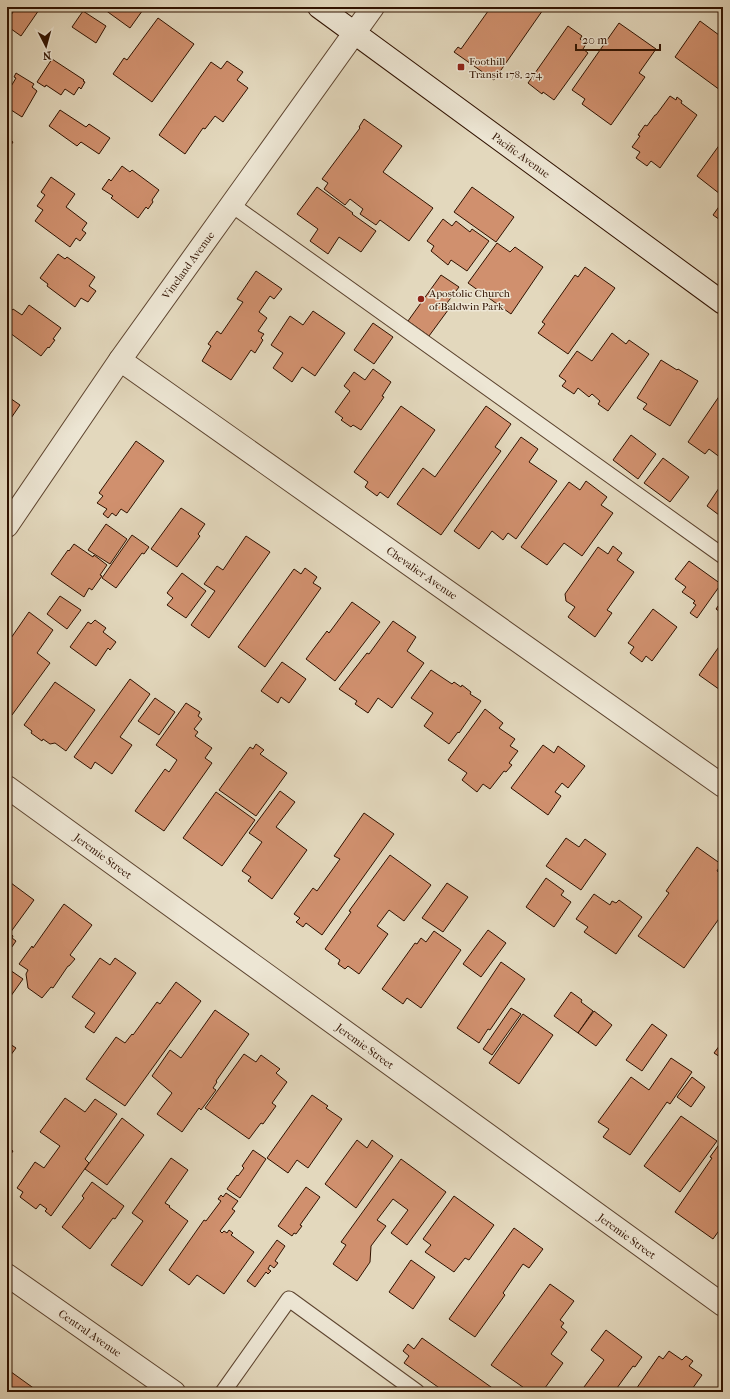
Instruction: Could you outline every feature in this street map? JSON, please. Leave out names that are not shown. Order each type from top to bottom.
[{"type":"street","name":"Pacific Avenue","points":[[319,7],[723,303]]},
{"type":"street","name":"Vineland Avenue","points":[[7,526],[120,360],[373,7]]},
{"type":"street","name":"Chevalier Avenue","points":[[120,360],[723,786]]},
{"type":"street","name":"Jeremie Street","points":[[7,787],[723,1306]]},
{"type":"street","name":"Central Avenue","points":[[7,1275],[174,1392]]},
{"type":"lane","points":[[232,205],[723,556]]},
{"type":"lane","points":[[223,1392],[289,1299],[417,1392]]},
{"type":"building","points":[[41,7],[21,36],[7,26],[7,21],[13,12],[8,8]]},
{"type":"building","points":[[101,7],[145,7],[130,28]]},
{"type":"building","points":[[491,7],[545,7],[494,80],[454,52],[458,47],[461,49]]},
{"type":"building","points":[[83,11],[106,26],[96,43],[72,27]]},
{"type":"building","points":[[158,18],[194,44],[152,102],[113,74],[124,58],[127,60]]},
{"type":"building","points":[[700,21],[723,38],[723,86],[720,90],[675,57]]},
{"type":"building","points":[[619,23],[656,49],[639,73],[645,77],[611,125],[582,104],[585,99],[572,90]]},
{"type":"building","points":[[568,26],[582,36],[580,39],[586,44],[583,49],[588,53],[554,100],[543,92],[542,94],[528,83]]},
{"type":"building","points":[[52,59],[84,80],[83,81],[85,82],[81,89],[79,87],[74,95],[65,89],[61,95],[46,85],[45,87],[37,82]]},
{"type":"building","points":[[227,61],[243,72],[237,80],[248,88],[223,122],[215,116],[205,129],[203,128],[185,154],[159,135],[211,62],[221,69]]},
{"type":"building","points":[[16,73],[34,84],[32,87],[37,91],[22,117],[8,108],[11,102],[7,99],[7,93],[16,78],[14,77]]},
{"type":"building","points":[[670,96],[676,100],[677,97],[682,101],[681,103],[697,115],[660,168],[651,161],[647,166],[636,158],[640,152],[632,147],[640,136],[638,135],[645,125],[647,126]]},
{"type":"building","points":[[60,110],[86,127],[89,124],[110,138],[99,154],[81,142],[77,146],[49,126]]},
{"type":"building","points":[[364,119],[402,146],[383,172],[433,208],[409,241],[380,220],[376,225],[360,214],[363,209],[350,199],[345,205],[324,189],[328,183],[322,179],[360,128],[359,127]]},
{"type":"building","points":[[7,138],[13,142],[7,151]]},
{"type":"building","points":[[723,140],[723,189],[720,194],[697,176]]},
{"type":"building","points":[[122,166],[130,172],[132,170],[159,190],[148,209],[146,207],[138,218],[111,198],[113,196],[102,189],[109,179],[111,181]]},
{"type":"building","points":[[51,177],[75,194],[66,207],[87,223],[82,230],[86,233],[80,241],[76,238],[70,247],[35,221],[43,210],[37,206],[45,195],[41,192]]},
{"type":"building","points":[[317,187],[376,231],[361,252],[339,237],[328,254],[310,241],[318,229],[297,214]]},
{"type":"building","points":[[472,187],[514,217],[496,242],[454,212]]},
{"type":"building","points":[[723,201],[723,222],[713,215]]},
{"type":"building","points":[[443,219],[452,226],[456,221],[470,232],[472,229],[489,241],[467,271],[451,260],[448,265],[431,251],[434,246],[427,241]]},
{"type":"building","points":[[497,243],[510,252],[515,247],[543,267],[511,314],[468,283]]},
{"type":"building","points":[[58,254],[65,259],[67,257],[95,277],[89,286],[96,291],[88,302],[81,298],[75,307],[47,286],[48,284],[40,278]]},
{"type":"building","points":[[585,267],[615,288],[568,354],[538,333],[545,324],[542,322],[575,275],[578,277]]},
{"type":"building","points":[[256,271],[282,289],[274,299],[270,296],[259,312],[267,318],[258,331],[264,334],[261,338],[263,340],[255,353],[251,350],[231,380],[202,361],[211,346],[208,344],[217,331],[221,334],[243,302],[237,299]]},
{"type":"building","points":[[441,275],[459,287],[447,303],[451,306],[429,336],[408,321]]},
{"type":"building","points":[[29,305],[61,328],[53,339],[55,340],[41,356],[10,333],[11,331],[7,328],[7,316],[13,309],[22,315]]},
{"type":"building","points":[[313,311],[345,333],[315,376],[302,367],[292,382],[273,368],[283,353],[271,345],[290,316],[303,325]]},
{"type":"building","points":[[373,323],[393,337],[374,364],[354,350]]},
{"type":"building","points":[[612,333],[626,344],[629,340],[649,354],[608,411],[598,404],[600,401],[592,394],[589,397],[578,388],[574,394],[562,386],[566,381],[559,376],[577,351],[592,361]]},
{"type":"building","points":[[661,360],[698,381],[670,426],[643,409],[647,404],[637,398]]},
{"type":"building","points":[[373,369],[391,382],[382,396],[384,397],[361,430],[353,425],[351,427],[341,420],[343,418],[335,412],[350,391],[344,386],[354,372],[365,380]]},
{"type":"building","points":[[720,395],[723,397],[723,455],[721,458],[709,449],[705,454],[688,442]]},
{"type":"building","points":[[7,396],[20,405],[7,424]]},
{"type":"building","points":[[401,406],[435,430],[388,498],[380,492],[377,496],[365,487],[368,482],[354,472]]},
{"type":"building","points":[[486,406],[511,424],[495,447],[501,451],[441,535],[397,504],[423,468],[435,477]]},
{"type":"building","points":[[631,435],[656,454],[638,479],[613,460]]},
{"type":"building","points":[[521,437],[538,449],[529,462],[557,481],[516,539],[508,533],[503,540],[492,531],[479,549],[454,531]]},
{"type":"building","points":[[136,441],[164,461],[127,513],[121,509],[116,516],[112,513],[108,518],[103,514],[107,509],[97,503],[103,496],[99,493]]},
{"type":"building","points":[[663,458],[689,477],[670,502],[644,483]]},
{"type":"building","points":[[586,481],[607,497],[601,505],[613,513],[582,556],[564,543],[547,565],[521,547],[569,482],[580,490]]},
{"type":"building","points":[[721,485],[723,486],[723,518],[707,506]]},
{"type":"building","points":[[181,508],[205,524],[198,534],[200,536],[177,567],[151,549]]},
{"type":"building","points":[[106,524],[127,539],[110,564],[88,550]]},
{"type":"building","points":[[132,535],[149,547],[144,554],[142,553],[116,588],[102,578]]},
{"type":"building","points":[[246,536],[270,552],[209,638],[191,625],[215,591],[204,584],[217,566],[223,570]]},
{"type":"building","points":[[74,544],[93,557],[94,555],[107,565],[100,575],[102,576],[92,590],[89,588],[84,597],[51,574]]},
{"type":"building","points":[[613,546],[622,553],[617,560],[634,572],[607,610],[612,613],[595,637],[568,617],[575,607],[566,601],[565,594],[598,547],[608,554]]},
{"type":"building","points":[[689,561],[721,584],[697,618],[690,613],[696,605],[693,603],[695,601],[682,592],[686,587],[675,579]]},
{"type":"building","points":[[305,568],[317,577],[313,583],[321,588],[265,667],[238,647],[294,569],[301,574]]},
{"type":"building","points":[[182,573],[206,591],[186,618],[167,605],[173,598],[167,593]]},
{"type":"building","points":[[60,596],[81,610],[67,629],[47,614]]},
{"type":"building","points":[[723,599],[723,614],[716,609]]},
{"type":"building","points":[[352,602],[380,622],[335,681],[306,659],[327,631],[329,633]]},
{"type":"building","points":[[653,609],[677,627],[652,661],[646,656],[642,662],[630,653],[634,647],[628,643]]},
{"type":"building","points":[[29,612],[53,630],[37,653],[50,663],[12,715],[10,714],[7,718],[7,646]]},
{"type":"building","points":[[95,620],[106,628],[103,632],[116,642],[110,650],[108,648],[96,666],[70,647],[88,622],[91,624]]},
{"type":"building","points":[[393,621],[416,637],[407,651],[424,663],[392,708],[378,698],[368,713],[355,704],[357,701],[339,689],[367,653],[369,654]]},
{"type":"building","points":[[723,641],[723,692],[699,675]]},
{"type":"building","points":[[282,662],[306,679],[289,703],[281,697],[278,703],[261,691]]},
{"type":"building","points":[[431,670],[452,684],[454,682],[461,687],[462,685],[471,692],[470,694],[481,701],[459,733],[458,732],[449,744],[424,726],[433,713],[411,698]]},
{"type":"building","points":[[130,679],[150,694],[120,737],[132,745],[112,774],[95,762],[91,769],[74,757]]},
{"type":"building","points":[[55,682],[95,710],[66,751],[55,743],[50,744],[43,739],[42,741],[31,733],[32,731],[24,725]]},
{"type":"building","points":[[155,698],[175,712],[159,735],[138,721]]},
{"type":"building","points":[[186,703],[200,712],[198,716],[202,719],[194,729],[198,732],[195,736],[212,748],[205,758],[212,763],[164,831],[135,811],[165,769],[169,772],[177,760],[156,745]]},
{"type":"building","points":[[485,709],[503,723],[499,728],[515,739],[510,746],[518,751],[509,763],[512,765],[506,772],[504,771],[490,789],[483,784],[477,792],[462,780],[467,773],[448,760]]},
{"type":"building","points":[[256,744],[264,750],[260,754],[287,773],[256,816],[219,790],[250,747],[253,749]]},
{"type":"building","points":[[543,745],[554,753],[558,746],[585,766],[568,788],[562,783],[555,792],[561,796],[548,815],[511,788]]},
{"type":"building","points":[[280,791],[295,802],[276,827],[307,850],[272,899],[248,881],[251,877],[242,871],[262,842],[249,833]]},
{"type":"building","points":[[216,792],[255,820],[222,866],[183,838]]},
{"type":"building","points":[[364,813],[394,834],[322,935],[306,923],[303,927],[296,922],[300,918],[294,914],[313,888],[317,891],[340,859],[334,856]]},
{"type":"building","points":[[566,838],[579,847],[585,839],[606,854],[581,890],[546,866]]},
{"type":"building","points":[[697,847],[721,864],[717,871],[723,875],[723,913],[684,968],[638,936],[669,893],[666,891]]},
{"type":"building","points":[[390,855],[431,885],[404,921],[389,910],[377,926],[388,934],[359,974],[348,966],[345,969],[338,964],[340,960],[325,949],[351,912],[349,911]]},
{"type":"building","points":[[546,878],[564,891],[561,895],[571,902],[554,927],[526,907]]},
{"type":"building","points":[[7,880],[34,900],[10,933],[13,936],[12,938],[16,941],[7,954]]},
{"type":"building","points":[[447,883],[468,897],[443,932],[422,918]]},
{"type":"building","points":[[594,894],[610,905],[612,901],[616,903],[619,900],[642,917],[616,954],[584,932],[588,927],[576,919]]},
{"type":"building","points":[[64,904],[92,925],[70,955],[75,959],[68,966],[53,988],[51,987],[42,998],[28,988],[26,974],[28,970],[19,964],[32,946],[33,948]]},
{"type":"building","points":[[488,930],[506,943],[481,977],[463,964]]},
{"type":"building","points":[[434,931],[461,950],[421,1008],[407,998],[403,1004],[382,989],[415,943],[417,944],[421,938],[426,942]]},
{"type":"building","points":[[100,958],[110,965],[115,958],[136,973],[94,1033],[85,1027],[95,1013],[72,997]]},
{"type":"building","points":[[501,962],[525,979],[490,1030],[488,1029],[479,1043],[457,1028]]},
{"type":"building","points":[[7,968],[23,979],[8,1000],[7,999]]},
{"type":"building","points":[[176,982],[201,1001],[125,1106],[86,1079],[116,1037],[125,1043],[132,1034],[133,1035],[157,1002],[160,1004]]},
{"type":"building","points":[[571,992],[593,1011],[578,1033],[554,1016]]},
{"type":"building","points":[[511,1008],[521,1014],[492,1055],[483,1049]]},
{"type":"building","points":[[215,1010],[249,1034],[216,1081],[217,1082],[213,1088],[216,1090],[201,1110],[199,1108],[182,1132],[157,1114],[172,1093],[152,1076],[170,1050],[181,1058]]},
{"type":"building","points":[[594,1011],[612,1025],[596,1046],[578,1033]]},
{"type":"building","points":[[523,1014],[553,1035],[519,1084],[489,1063]]},
{"type":"building","points":[[652,1024],[667,1035],[642,1071],[626,1060]]},
{"type":"building","points":[[723,1041],[723,1059],[714,1053]]},
{"type":"building","points":[[7,1042],[16,1048],[7,1060]]},
{"type":"building","points":[[244,1054],[256,1062],[261,1055],[280,1069],[276,1073],[287,1082],[272,1103],[276,1106],[263,1124],[261,1123],[249,1139],[205,1108]]},
{"type":"building","points":[[671,1058],[692,1072],[670,1104],[667,1102],[630,1155],[603,1137],[609,1129],[598,1122],[631,1077],[649,1090]]},
{"type":"building","points":[[692,1077],[705,1087],[691,1107],[677,1097]]},
{"type":"building","points":[[312,1095],[328,1106],[326,1108],[342,1119],[308,1168],[297,1160],[288,1173],[267,1158]]},
{"type":"building","points":[[65,1098],[85,1112],[95,1099],[117,1114],[85,1159],[89,1163],[51,1216],[45,1211],[47,1209],[40,1204],[36,1209],[20,1197],[23,1192],[17,1188],[35,1162],[44,1168],[60,1146],[40,1132]]},
{"type":"building","points":[[681,1116],[717,1141],[680,1192],[644,1166]]},
{"type":"building","points":[[122,1118],[144,1135],[107,1185],[85,1169]]},
{"type":"building","points":[[723,1139],[723,1225],[713,1239],[675,1212],[712,1158],[710,1157]]},
{"type":"building","points":[[357,1140],[367,1148],[372,1140],[393,1156],[356,1208],[325,1184]]},
{"type":"building","points":[[7,1147],[13,1151],[7,1160]]},
{"type":"building","points":[[253,1150],[266,1159],[240,1198],[227,1189],[244,1168],[242,1166]]},
{"type":"building","points":[[171,1158],[188,1170],[165,1203],[188,1221],[142,1286],[111,1265],[143,1221],[132,1213]]},
{"type":"building","points":[[401,1159],[446,1192],[407,1245],[391,1233],[408,1210],[393,1199],[377,1220],[386,1226],[371,1246],[370,1262],[357,1281],[333,1264],[346,1245],[341,1242]]},
{"type":"building","points":[[92,1182],[124,1206],[90,1249],[62,1227],[84,1198],[82,1196]]},
{"type":"building","points":[[306,1187],[320,1197],[300,1225],[302,1226],[296,1234],[294,1233],[292,1236],[278,1226]]},
{"type":"building","points":[[226,1193],[238,1201],[232,1209],[235,1211],[220,1231],[222,1233],[224,1231],[227,1233],[229,1230],[233,1233],[231,1235],[254,1252],[224,1294],[197,1275],[189,1285],[169,1270],[204,1220],[206,1221],[221,1201],[218,1199],[221,1195],[223,1197]]},
{"type":"building","points":[[454,1196],[494,1225],[469,1260],[465,1258],[454,1272],[425,1252],[431,1245],[423,1239]]},
{"type":"building","points":[[514,1228],[543,1249],[529,1268],[523,1264],[503,1293],[505,1295],[475,1337],[449,1319]]},
{"type":"building","points":[[277,1240],[285,1246],[275,1261],[278,1263],[274,1268],[270,1265],[268,1269],[271,1271],[268,1274],[266,1272],[255,1287],[247,1281]]},
{"type":"building","points":[[411,1260],[435,1277],[413,1309],[389,1292]]},
{"type":"building","points":[[550,1284],[574,1301],[560,1320],[564,1323],[561,1327],[567,1332],[551,1354],[563,1363],[542,1392],[530,1392],[491,1365]]},
{"type":"building","points":[[606,1330],[642,1357],[635,1367],[633,1366],[614,1392],[590,1392],[584,1387],[604,1360],[591,1350]]},
{"type":"building","points":[[422,1338],[498,1392],[445,1392],[404,1363],[409,1356],[403,1351],[408,1344],[414,1349]]},
{"type":"building","points":[[669,1351],[682,1360],[686,1356],[693,1361],[689,1366],[702,1375],[690,1392],[634,1392],[659,1356],[663,1359]]},
{"type":"building","points":[[7,1369],[39,1392],[7,1392]]},
{"type":"place","name":"Foothill Transit 178, 274","points":[[461,67]]},
{"type":"place","name":"Apostolic Church of Baldwin Park","points":[[421,299]]}]
